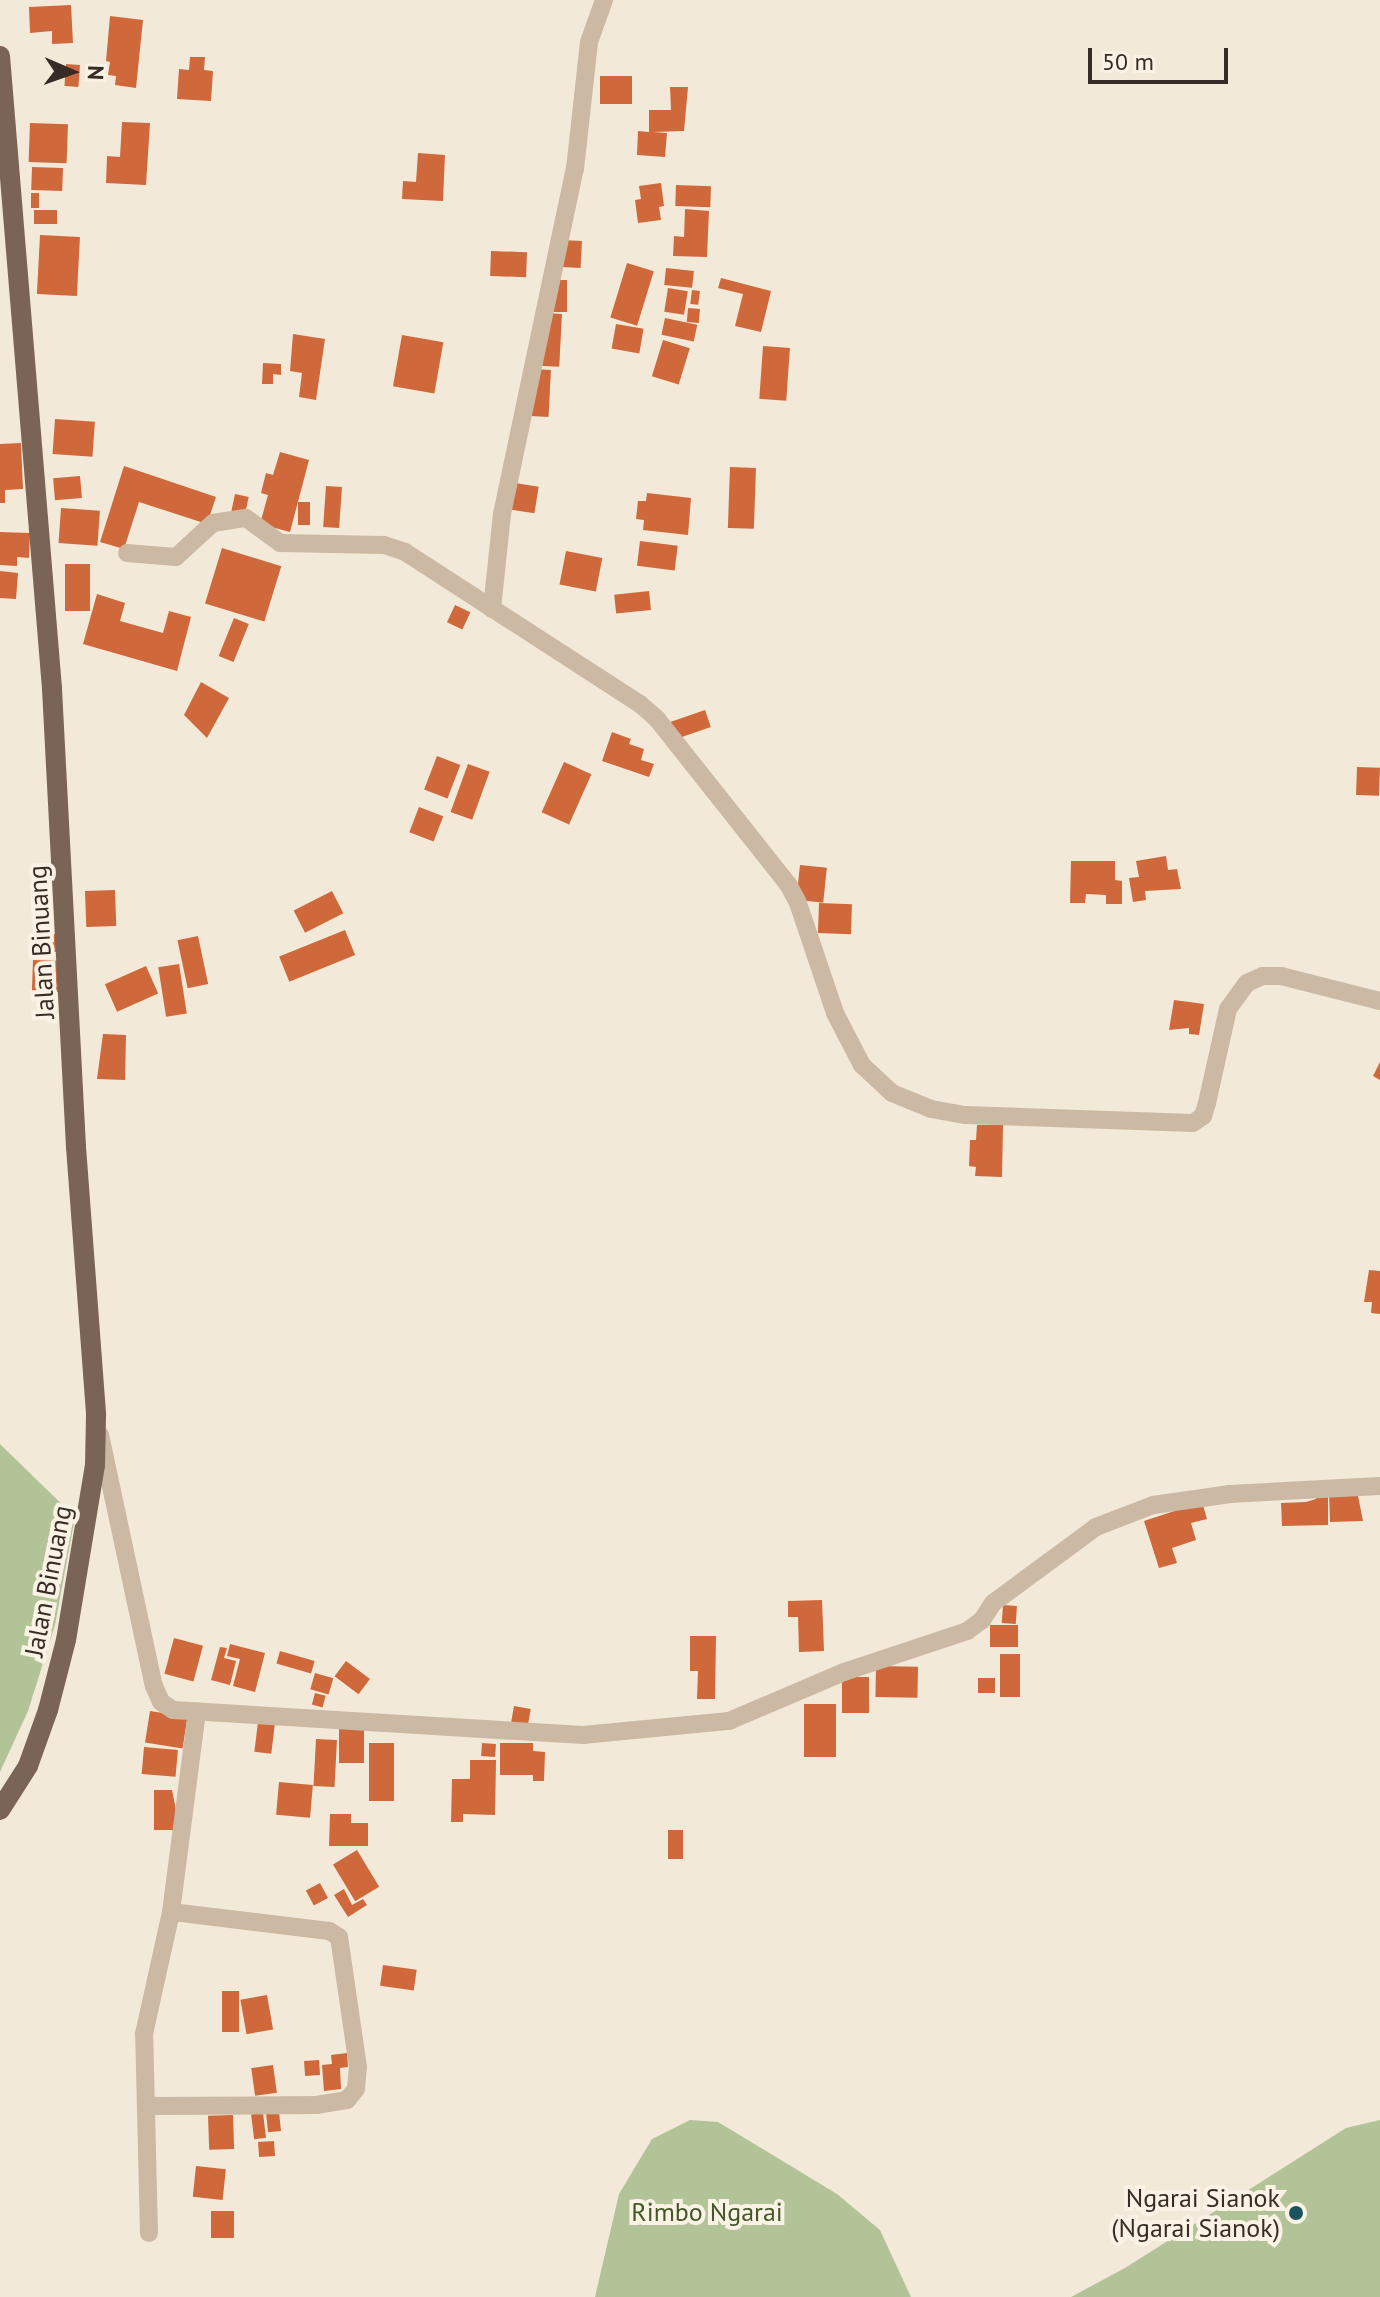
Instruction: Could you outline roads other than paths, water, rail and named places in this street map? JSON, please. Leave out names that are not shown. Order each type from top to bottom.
[{"type":"main road","name":"Jalan Binuang","points":[[0,56],[52,689],[76,1147],[96,1415],[95,1465],[66,1640],[48,1710],[28,1766],[0,1810]]},
{"type":"street","points":[[492,609],[502,514],[575,169],[589,42],[604,0]]},
{"type":"street","points":[[127,553],[176,557],[213,523],[246,518],[280,543],[384,545],[405,552],[657,719],[788,884],[798,903],[835,1013],[862,1065],[892,1093],[931,1109],[965,1115],[1193,1123],[1203,1116],[1207,1103],[1228,1009],[1247,983],[1263,976],[1281,976],[1380,1001]]},
{"type":"street","points":[[96,1415],[154,1686],[161,1702],[173,1710],[583,1735],[729,1721],[844,1672],[967,1631],[982,1620],[993,1603],[1096,1527],[1153,1505],[1230,1494],[1380,1486]]},
{"type":"street","points":[[149,2233],[144,2034],[171,1912],[197,1712]]},
{"type":"street","points":[[146,2106],[316,2105],[347,2100],[356,2089],[358,2067],[339,1937],[329,1931],[171,1912]]},
{"type":"place","name":"Ngarai Sianok (Ngarai Sianok)","points":[[1296,2213]]},
{"type":"park label","name":"Rimbo Ngarai","points":[[707,2212]]}]
